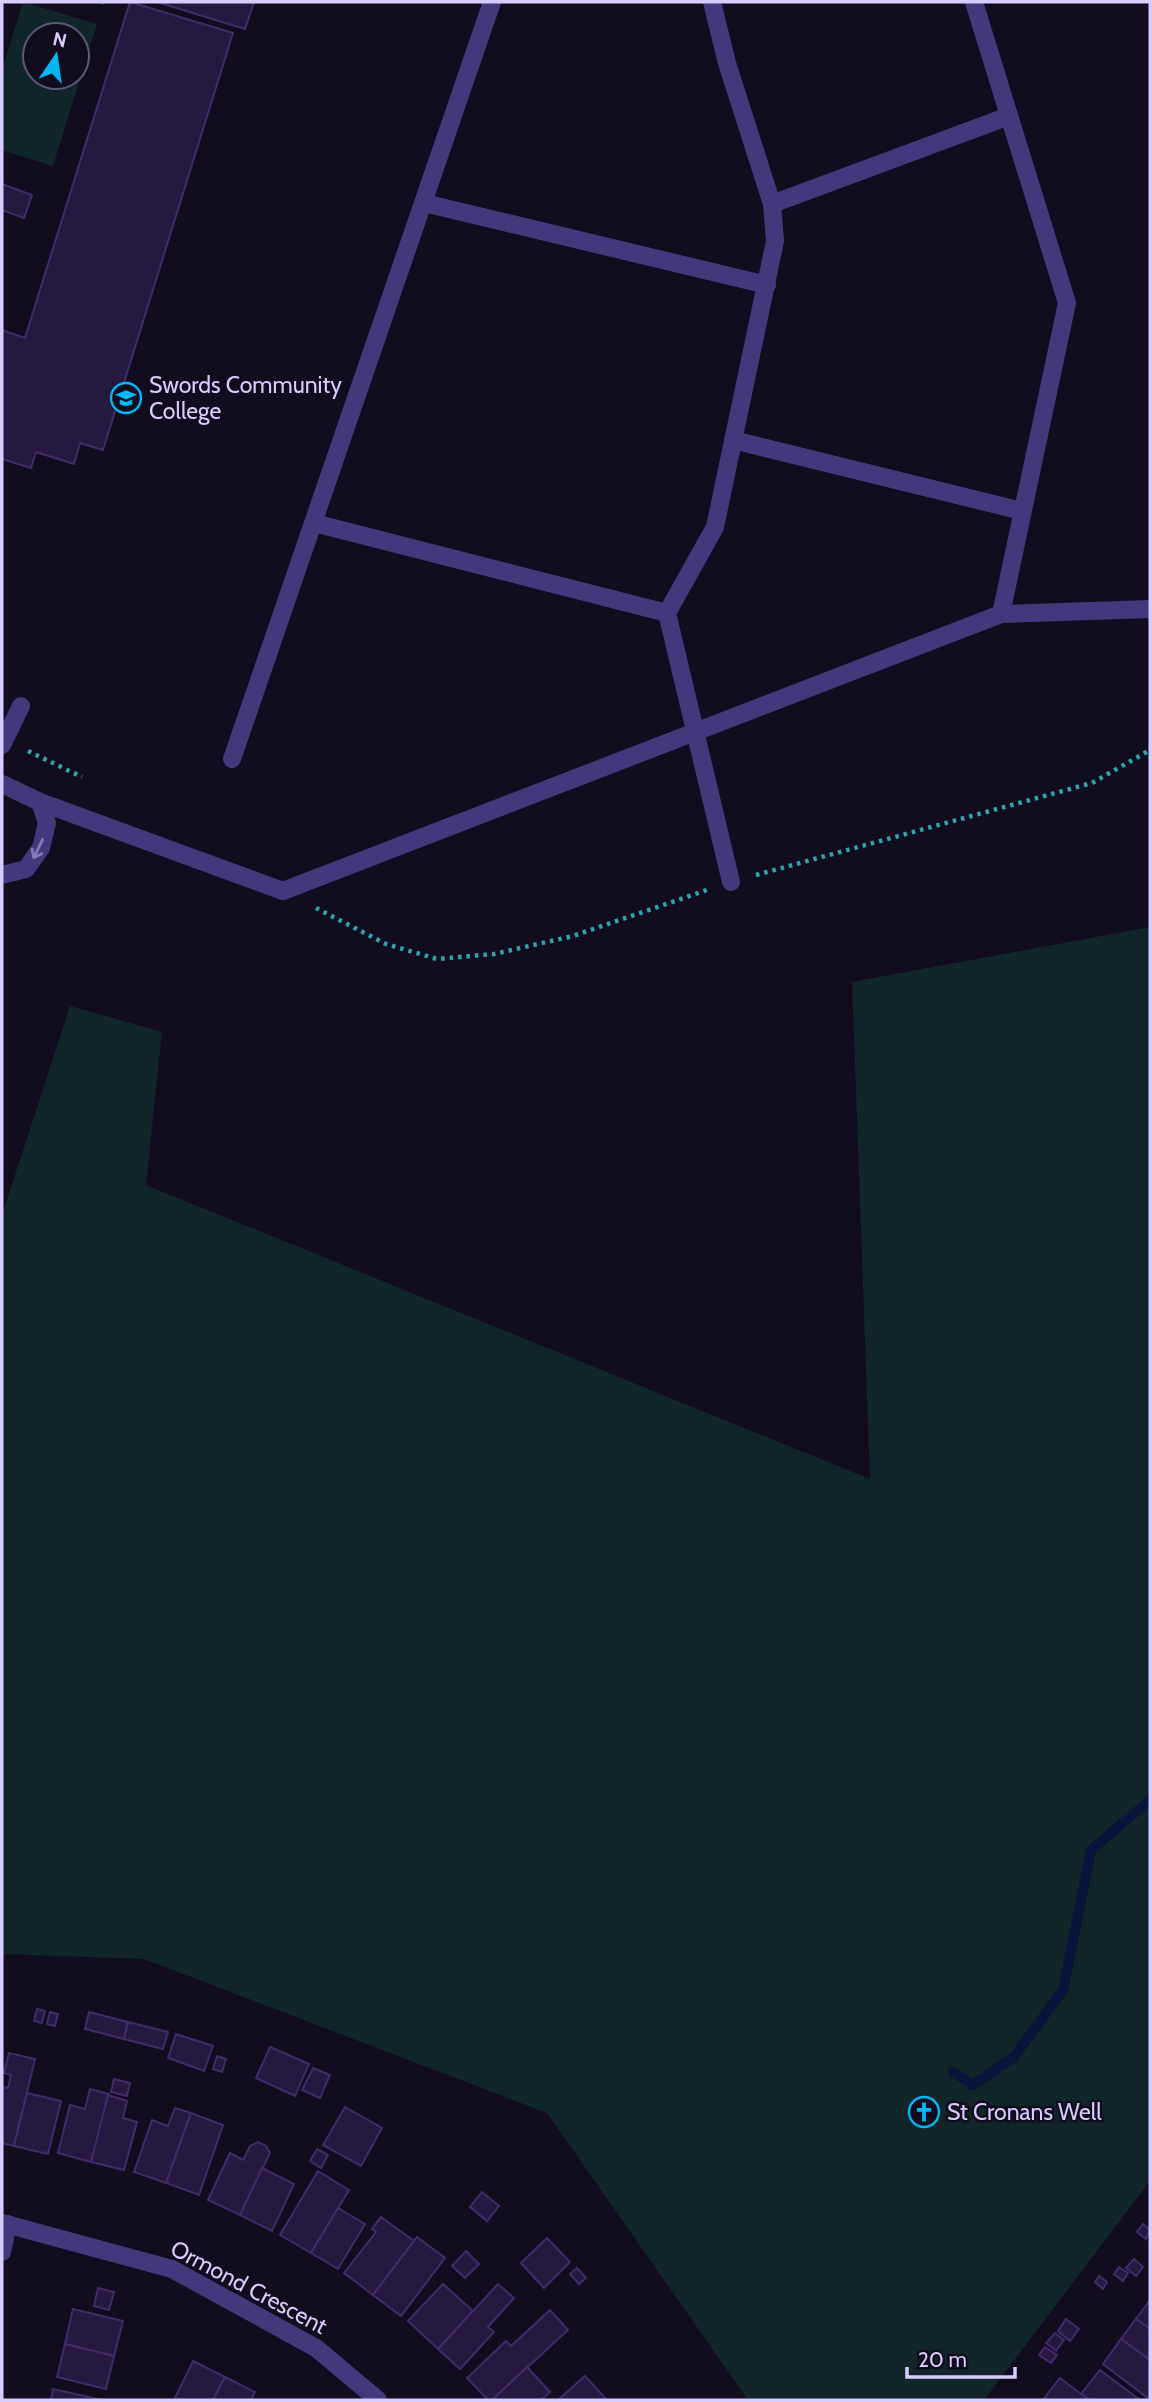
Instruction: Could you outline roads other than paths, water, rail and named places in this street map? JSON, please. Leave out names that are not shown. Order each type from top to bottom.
[{"type":"street","points":[[233,759],[492,2]]},
{"type":"street","points":[[712,2],[727,63],[772,204],[775,241],[715,527],[667,613],[731,882]]},
{"type":"street","points":[[974,2],[1067,303],[1000,614]]},
{"type":"street","points":[[772,204],[1009,116]]},
{"type":"street","points":[[424,203],[767,285]]},
{"type":"street","points":[[733,440],[1023,511]]},
{"type":"street","points":[[314,523],[667,613]]},
{"type":"street","points":[[2,784],[40,802],[283,891],[1000,614],[1150,609]]},
{"type":"street","points":[[3,743],[21,706]]},
{"type":"street","points":[[2,875],[26,869],[41,849],[47,823],[40,802]]},
{"type":"street","points":[[2,2252],[5,2223]]},
{"type":"street","name":"Ormond Crescent","points":[[5,2223],[172,2269],[316,2348],[378,2400]]},
{"type":"waterway","points":[[953,2072],[973,2085],[1014,2057],[1063,1990],[1091,1850],[1150,1800]]},
{"type":"place","name":"Swords Community College","points":[[126,398]]},
{"type":"place","name":"St Cronans Well","points":[[924,2112]]}]
